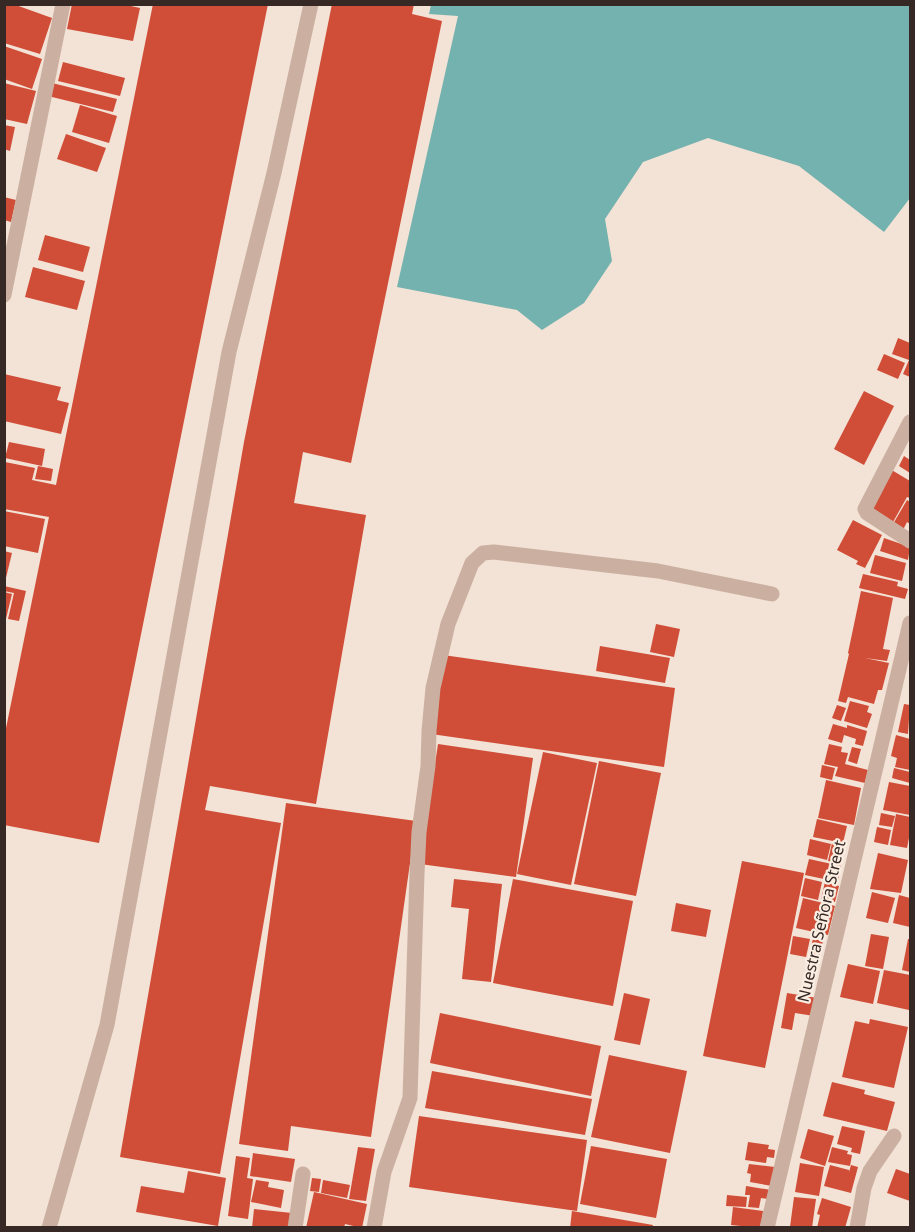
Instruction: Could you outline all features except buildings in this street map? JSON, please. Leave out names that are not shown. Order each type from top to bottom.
[{"type":"street","points":[[4,295],[63,4]]},
{"type":"street","points":[[49,1227],[107,1026],[230,352],[274,173],[311,4]]},
{"type":"street","points":[[910,422],[865,509],[867,513],[910,541]]},
{"type":"street","points":[[374,1227],[384,1172],[410,1098],[419,832],[428,773],[433,688],[448,624],[472,563],[483,553],[494,552],[658,571],[772,594]]},
{"type":"street","name":"Nuestra Señora Street","points":[[767,1227],[910,623]]},
{"type":"street","points":[[857,1227],[864,1188],[870,1171],[894,1136]]},
{"type":"street","points":[[295,1227],[303,1174]]},
{"type":"water","points":[[431,5],[910,5],[910,198],[884,232],[799,166],[708,138],[643,162],[605,219],[612,261],[584,303],[542,330],[517,310],[397,287],[458,16],[429,14]]}]
